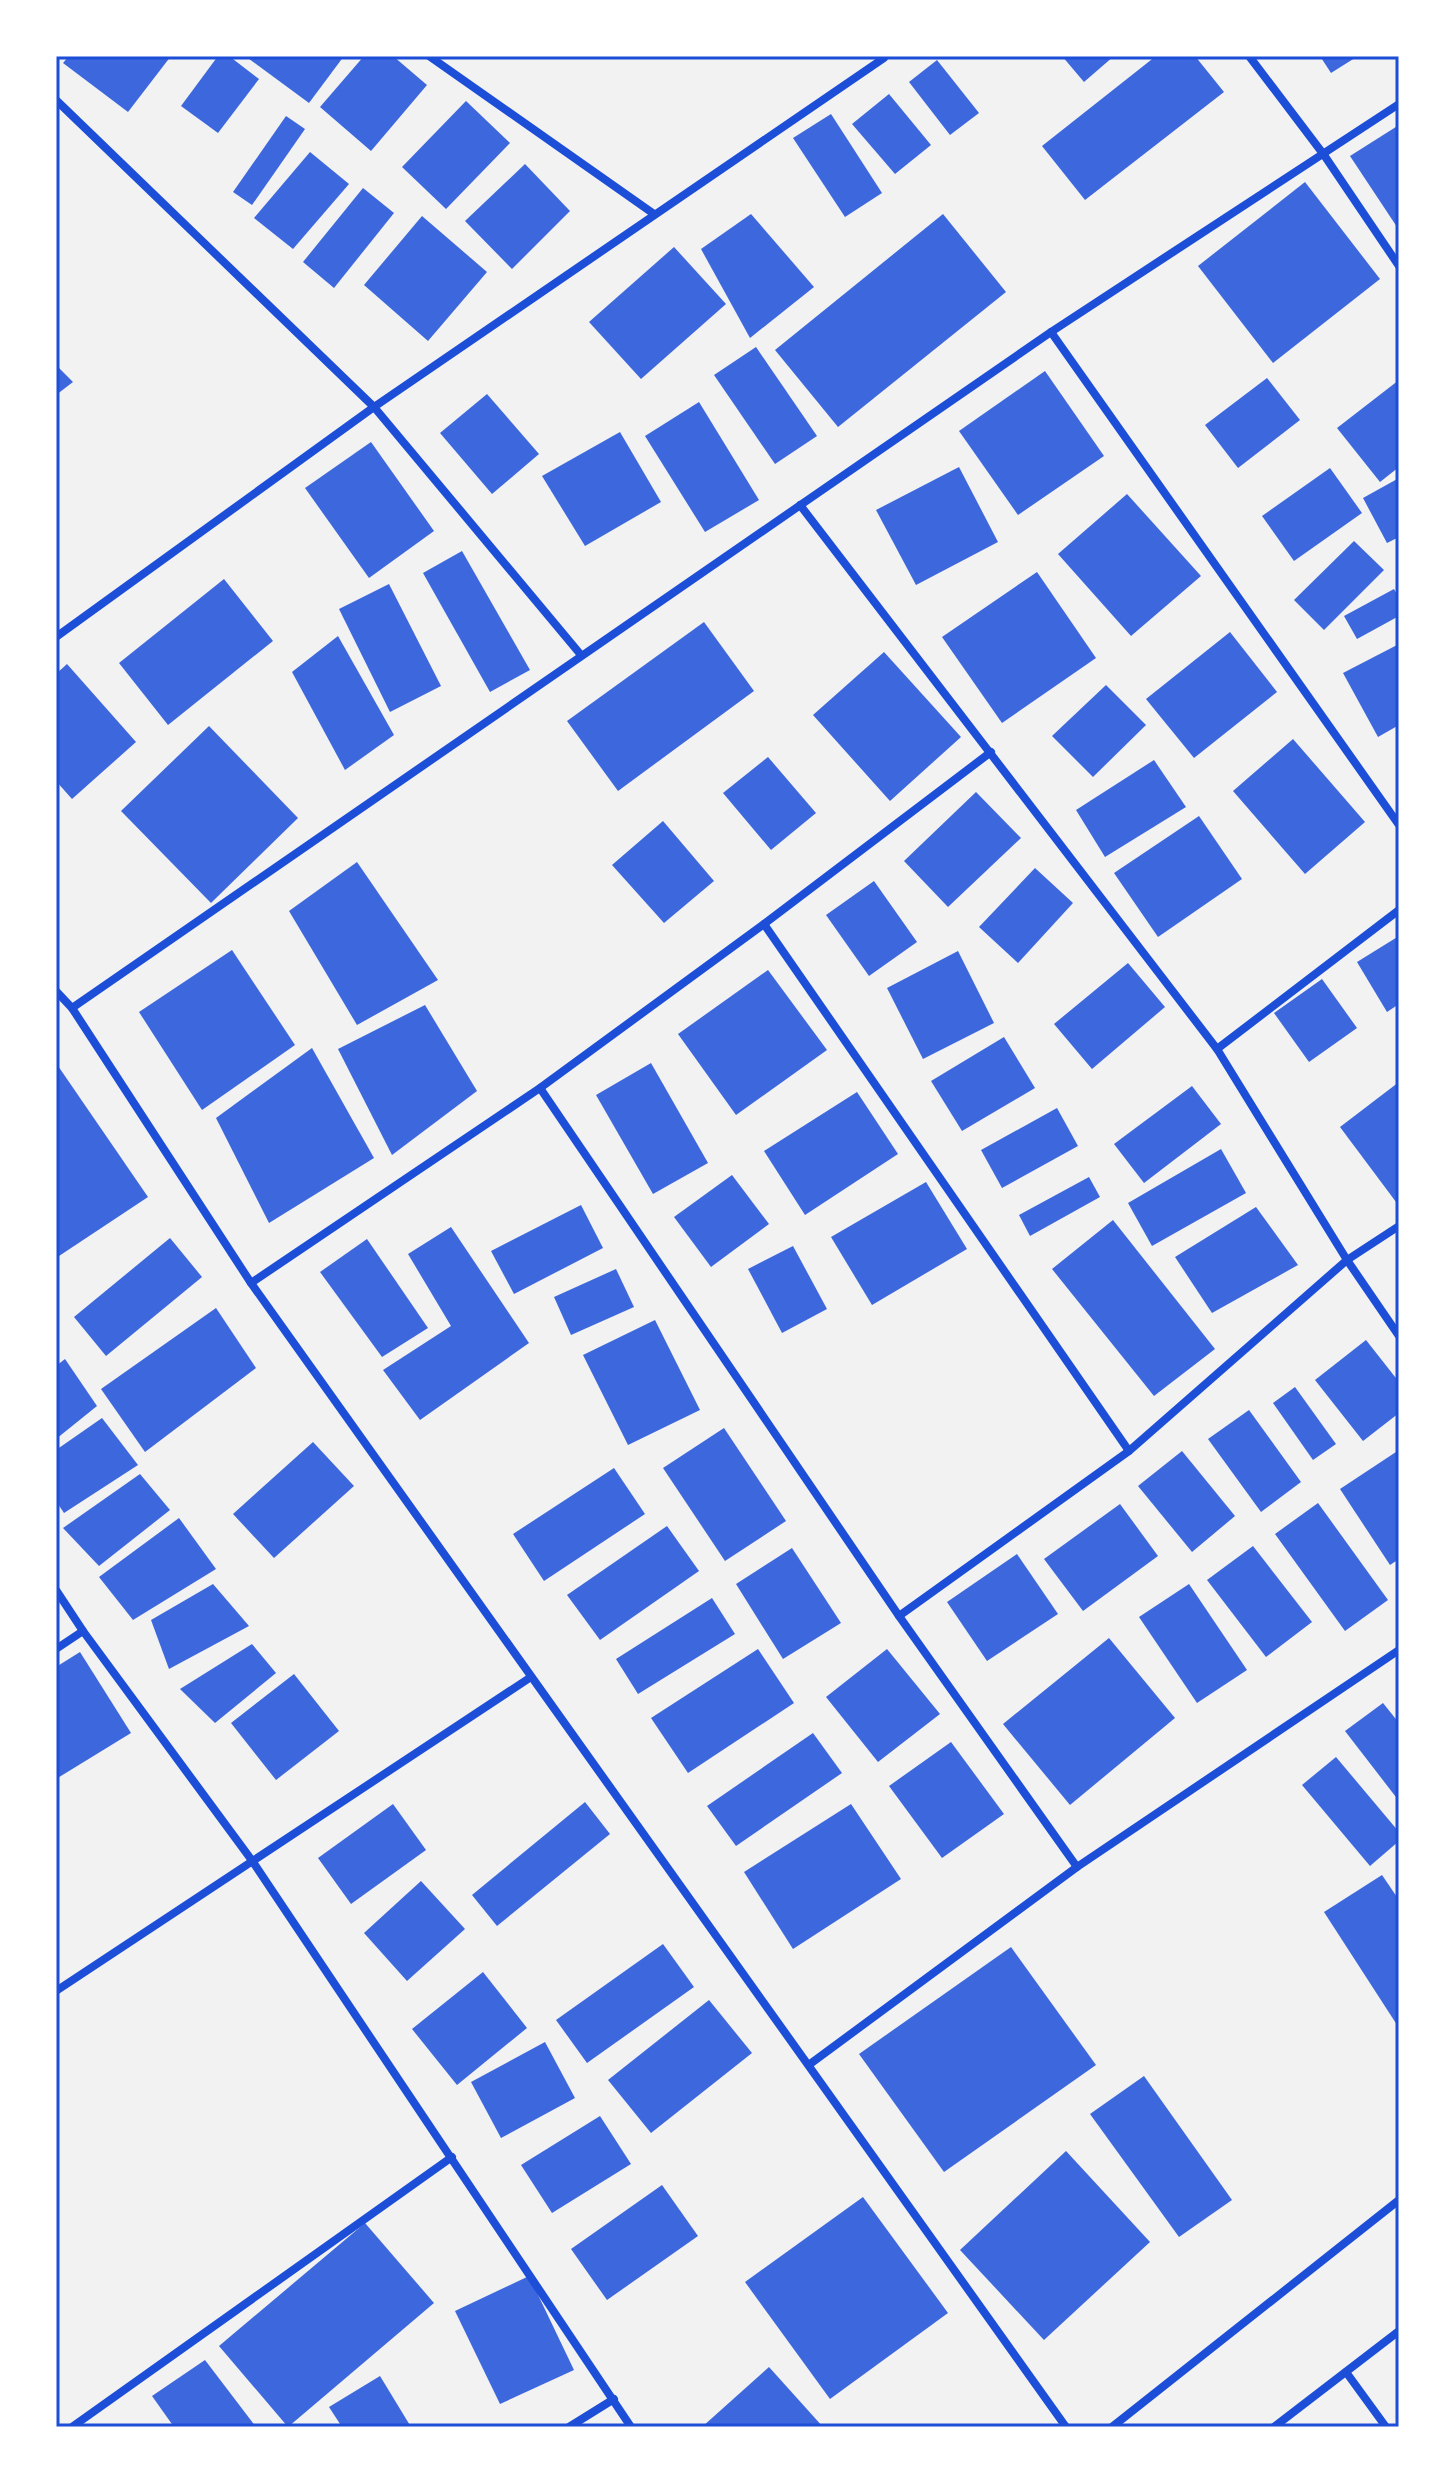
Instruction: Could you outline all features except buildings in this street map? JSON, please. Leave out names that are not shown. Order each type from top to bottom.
[{"type":"street","points":[[429,56],[654,214]]},
{"type":"street","points":[[1249,56],[1324,155],[1399,266]]},
{"type":"street","points":[[56,637],[374,407],[885,57]]},
{"type":"street","points":[[56,100],[374,407],[581,655]]},
{"type":"street","points":[[72,1008],[1051,332],[1399,104]]},
{"type":"street","points":[[1051,332],[1399,825]]},
{"type":"street","points":[[800,505],[1217,1049],[1347,1260],[1399,1336]]},
{"type":"street","points":[[251,1283],[540,1088],[991,752]]},
{"type":"street","points":[[1217,1049],[1399,910]]},
{"type":"street","points":[[764,924],[1129,1451]]},
{"type":"street","points":[[56,991],[72,1008],[251,1283],[1066,2427]]},
{"type":"street","points":[[540,1088],[899,1616],[1077,1867]]},
{"type":"street","points":[[899,1616],[1129,1451],[1347,1260],[1399,1226]]},
{"type":"street","points":[[56,1590],[253,1862],[631,2427]]},
{"type":"street","points":[[56,1649],[83,1631]]},
{"type":"street","points":[[810,2064],[1077,1867],[1399,1650]]},
{"type":"street","points":[[56,1991],[531,1677]]},
{"type":"street","points":[[72,2427],[452,2157]]},
{"type":"street","points":[[1112,2427],[1399,2200]]},
{"type":"street","points":[[1274,2427],[1399,2331]]},
{"type":"street","points":[[1346,2372],[1386,2427]]},
{"type":"street","points":[[569,2427],[614,2399]]}]
